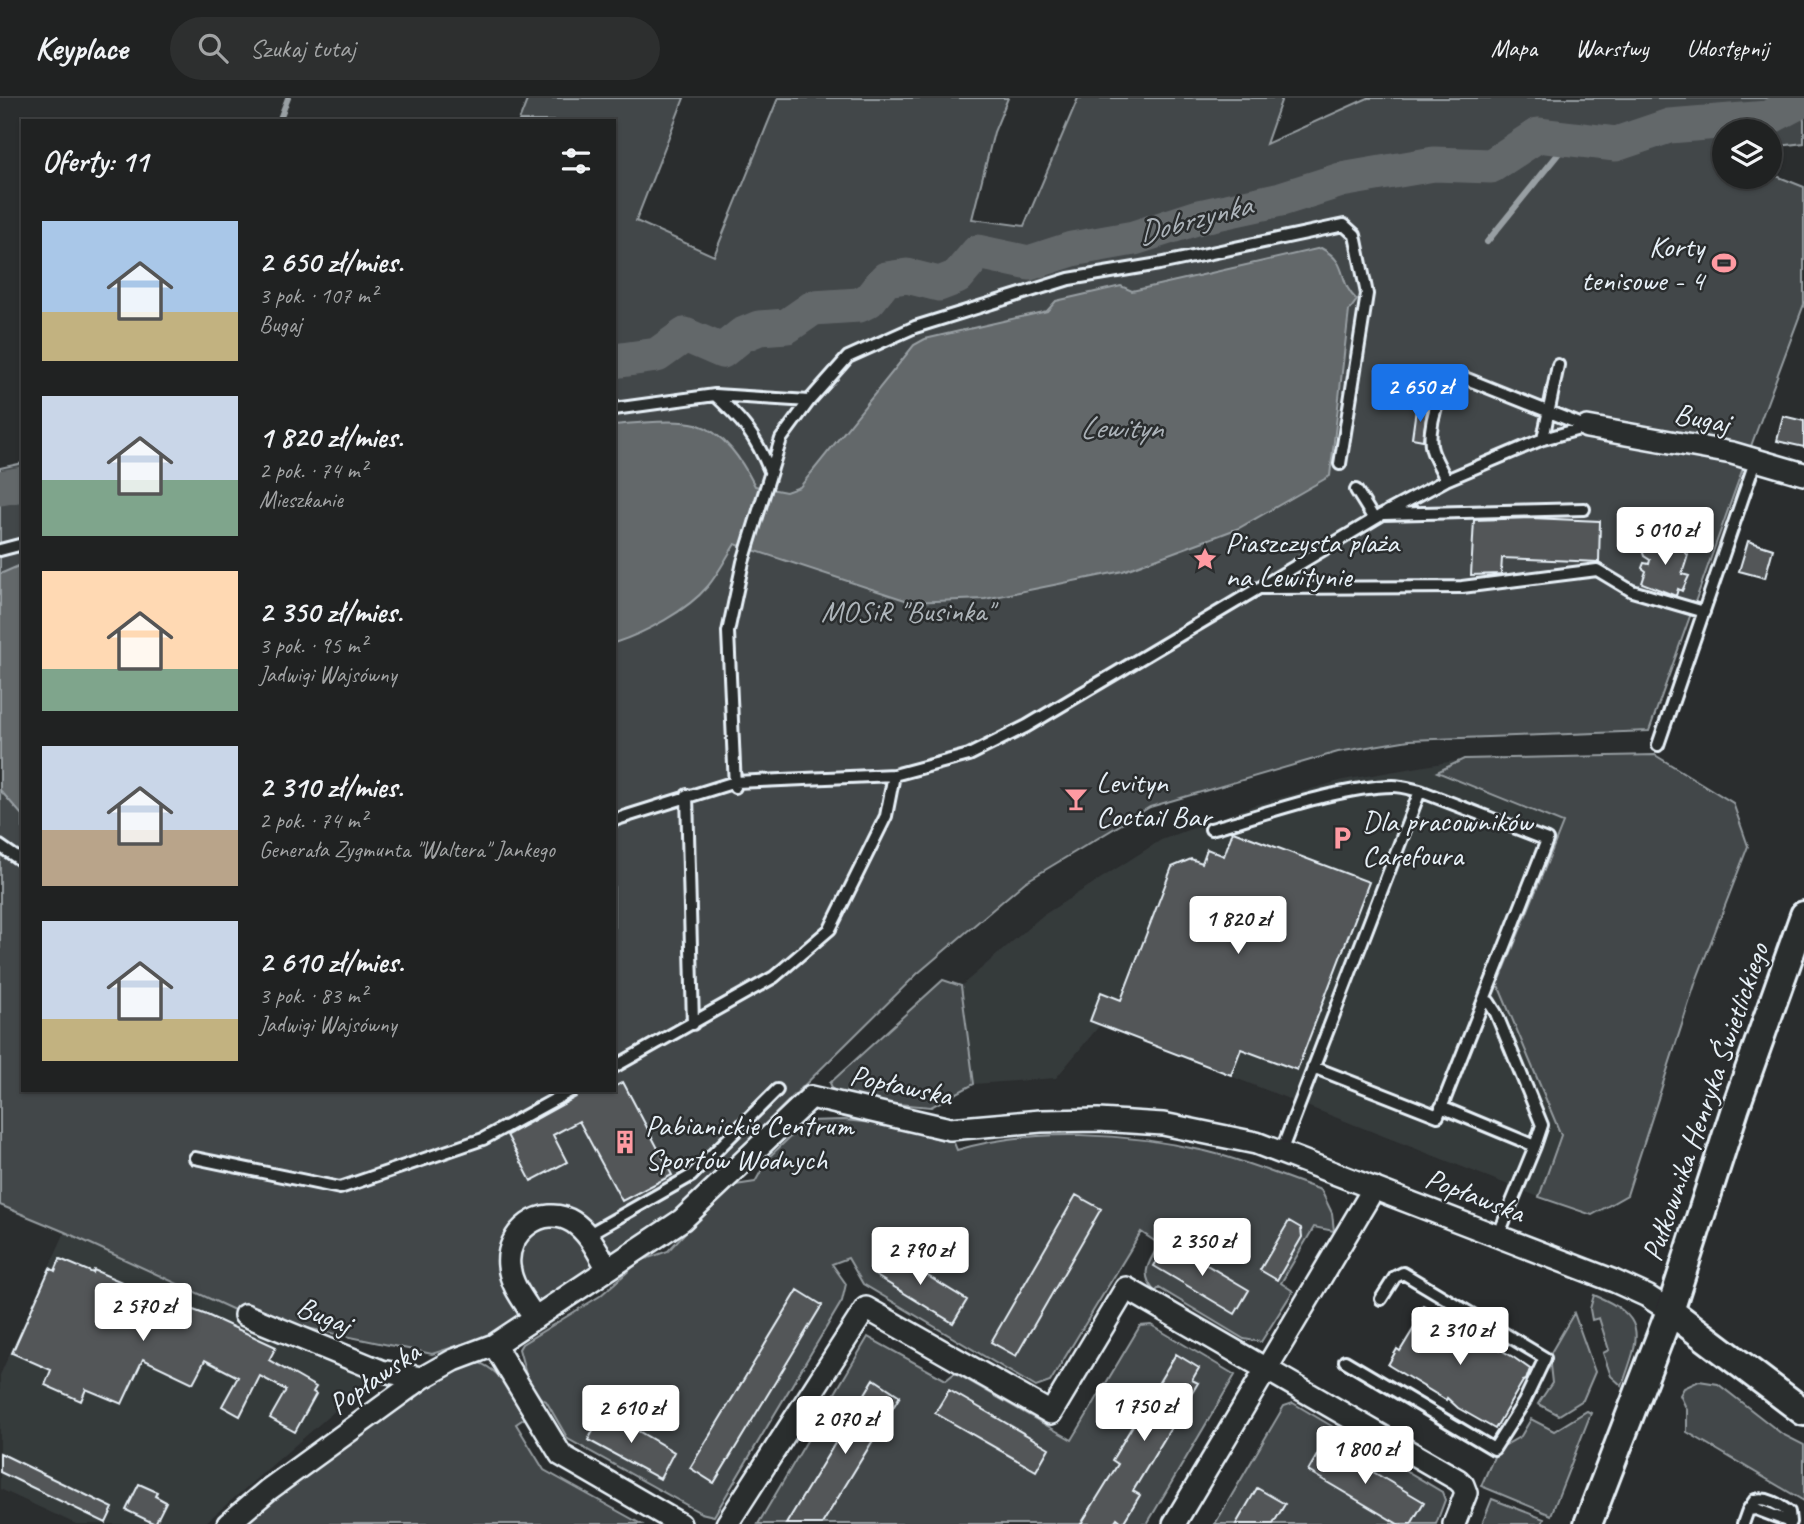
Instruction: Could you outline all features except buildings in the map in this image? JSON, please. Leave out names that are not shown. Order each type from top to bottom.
[{"type":"street","name":"Bugaj","points":[[1587,427],[1756,459],[1804,474]]},
{"type":"street","name":"Pułkownika Henryka Świetlickiego","points":[[1588,1524],[1670,1311],[1735,1109],[1804,915]]},
{"type":"street","name":"Popławska","points":[[228,1524],[268,1490],[422,1378],[453,1360],[494,1345],[682,1220],[811,1097],[950,1129],[1041,1121],[1098,1120],[1163,1124],[1256,1143],[1625,1286],[1670,1311]]},
{"type":"street","points":[[1174,1524],[1374,1188]]},
{"type":"street","points":[[536,1318],[513,1285],[508,1266],[509,1252],[524,1225],[538,1218],[555,1216],[572,1221],[587,1235],[608,1269]]},
{"type":"street","points":[[727,1524],[866,1308],[1051,1413],[1126,1288],[1458,1480],[1466,1493],[1454,1524]]},
{"type":"street","points":[[1670,1311],[1804,1412]]},
{"type":"street","name":"Bugaj","points":[[245,1315],[381,1371],[422,1378]]},
{"type":"street","points":[[494,1345],[561,1455],[680,1524]]},
{"type":"lane","points":[[735,784],[728,632],[743,562],[780,439],[848,357],[915,327],[1069,279],[1159,264],[1344,225],[1355,235],[1367,294],[1340,464]]},
{"type":"lane","points":[[1543,439],[1558,365]]},
{"type":"lane","points":[[1446,480],[1430,448],[1435,406],[1451,378],[1457,376],[1587,427]]},
{"type":"lane","points":[[715,395],[745,423],[760,447],[770,471]]},
{"type":"lane","points":[[616,409],[715,395],[809,401]]},
{"type":"lane","points":[[616,819],[687,795],[735,784],[894,775],[969,755],[1013,734],[1446,480],[1543,439],[1587,427]]},
{"type":"lane","points":[[1658,745],[1756,459]]},
{"type":"lane","points":[[1356,490],[1379,517]]},
{"type":"lane","points":[[1379,517],[1584,509]]},
{"type":"lane","points":[[0,550],[21,545]]},
{"type":"lane","points":[[1259,588],[1462,587],[1597,570],[1632,591],[1704,612]]},
{"type":"lane","points":[[616,1066],[774,977],[830,929],[886,816],[894,775]]},
{"type":"lane","points":[[1211,830],[1300,803],[1371,787],[1396,786],[1420,791],[1546,840],[1438,1116],[1313,1067]]},
{"type":"lane","points":[[1281,1152],[1420,791]]},
{"type":"lane","points":[[687,795],[693,1024]]},
{"type":"lane","points":[[0,846],[21,861]]},
{"type":"lane","points":[[1484,1000],[1489,1002],[1500,1022],[1542,1125],[1499,1236]]},
{"type":"lane","points":[[587,1235],[691,1176],[776,1090]]},
{"type":"lane","points":[[195,1158],[340,1188],[483,1139],[568,1092]]},
{"type":"lane","points":[[1441,1107],[1535,1146]]},
{"type":"lane","points":[[1345,1361],[1494,1449],[1524,1402],[1545,1359],[1403,1273],[1395,1277],[1381,1299]]},
{"type":"lane","points":[[1747,1520],[1755,1500],[1763,1498],[1789,1513],[1790,1523]]},
{"type":"shaded area","points":[[1655,755],[1733,803],[1748,846],[1696,981],[1627,1195],[1599,1214],[1592,1215],[1539,1197],[1100,1025],[1056,1078],[974,1084],[961,986],[1042,916],[1161,840],[1255,805],[1343,780],[1466,759]]},
{"type":"shaded area","points":[[65,1232],[245,1315],[381,1371],[204,1524],[76,1524],[0,1489],[0,1375]]},
{"type":"green space","name":"MOSiR \"Businka\"","points":[[528,98],[684,98],[636,221],[714,256],[778,98],[1008,98],[994,132],[972,219],[1024,226],[1078,98],[1282,98],[1266,144],[1368,98],[1804,98],[1804,143],[1782,146],[1782,119],[1712,119],[1712,189],[1782,189],[1782,178],[1804,187],[1804,304],[1649,731],[1409,740],[1338,752],[1150,807],[1025,882],[917,974],[673,1215],[515,1327],[432,1354],[245,1315],[0,1205],[0,468],[21,463],[21,1092],[616,1092],[616,119],[520,119]]},
{"type":"green space","points":[[1655,755],[1733,803],[1748,846],[1696,981],[1627,1195],[1592,1215],[1539,1197],[1561,1135],[1498,985],[1563,823],[1437,772],[1464,759]]},
{"type":"green space","points":[[943,980],[961,986],[974,1084],[931,1107],[863,1101],[833,1090],[830,1083]]},
{"type":"green space","points":[[844,1120],[891,1125],[942,1140],[951,1135],[957,1150],[1017,1138],[1081,1135],[1144,1140],[1205,1151],[1321,1190],[1332,1213],[1334,1231],[1314,1227],[1281,1283],[1293,1291],[1261,1342],[1244,1339],[1159,1288],[1155,1292],[1147,1279],[1147,1268],[1159,1244],[1141,1232],[1050,1382],[1036,1387],[863,1284],[848,1258],[832,1264],[846,1284],[842,1301],[714,1516],[701,1513],[568,1439],[546,1401],[531,1393],[519,1349],[522,1344],[600,1296],[640,1261],[668,1251],[729,1186],[755,1182],[769,1157],[807,1121]]},
{"type":"green space","points":[[1594,1295],[1624,1312],[1632,1321],[1635,1342],[1622,1386],[1611,1376],[1603,1353],[1609,1350],[1599,1318],[1592,1320],[1590,1309]]},
{"type":"green space","points":[[1574,1313],[1595,1372],[1583,1400],[1559,1415],[1538,1404],[1552,1383],[1549,1356]]},
{"type":"green space","points":[[1151,1325],[1235,1375],[1147,1524],[758,1524],[868,1337],[946,1380],[955,1373],[1072,1440],[1140,1326]]},
{"type":"green space","points":[[471,1361],[480,1363],[497,1374],[518,1400],[528,1416],[516,1424],[544,1470],[641,1524],[240,1524],[420,1387]]},
{"type":"green space","points":[[1699,1381],[1718,1384],[1782,1434],[1804,1445],[1804,1501],[1687,1432],[1687,1410],[1680,1395],[1684,1388]]},
{"type":"green space","points":[[1293,1403],[1442,1492],[1445,1500],[1436,1524],[1215,1524],[1284,1406]]},
{"type":"green space","points":[[1587,1411],[1591,1413],[1551,1515],[1481,1486],[1497,1450],[1521,1436],[1531,1419],[1554,1431]]},
{"type":"green space","points":[[1492,1499],[1544,1519],[1542,1524],[1482,1524]]},
{"type":"water","name":"Lewityn","points":[[1321,248],[1330,254],[1340,266],[1347,286],[1357,300],[1349,311],[1330,476],[1239,528],[1123,571],[985,599],[911,602],[735,544],[712,581],[689,604],[652,627],[616,642],[616,425],[644,422],[696,424],[716,434],[732,449],[755,486],[786,492],[800,487],[914,345],[925,339],[1047,311],[1056,301],[1121,286],[1132,291]]},
{"type":"water","points":[[21,565],[21,814],[0,790],[0,574]]},
{"type":"waterway","points":[[280,119],[288,98]]},
{"type":"waterway","name":"Dobrzynka","points":[[616,361],[657,355],[685,335],[722,351],[742,335],[759,328],[787,326],[813,308],[859,305],[869,300],[886,279],[907,276],[939,284],[957,277],[978,252],[1029,263],[1072,249],[1134,238],[1199,217],[1281,199],[1341,180],[1434,164],[1491,166],[1538,135],[1616,144],[1669,126],[1768,118],[1804,99]]},
{"type":"waterway","points":[[1487,242],[1572,137]]},
{"type":"waterway","name":"Dobrzynka","points":[[0,488],[21,484]]},
{"type":"place","name":"Korty tenisowe - 4","points":[[1724,263]]},
{"type":"place","name":"Piaszczysta plaża na Lewitynie","points":[[1205,559]]},
{"type":"place","name":"Levityn Coctail Bar","points":[[1076,799]]},
{"type":"place","name":"Dla pracowników Carefoura","points":[[1342,838]]},
{"type":"place","name":"Pabianickie Centrum Sportów Wodnych","points":[[625,1142]]}]
